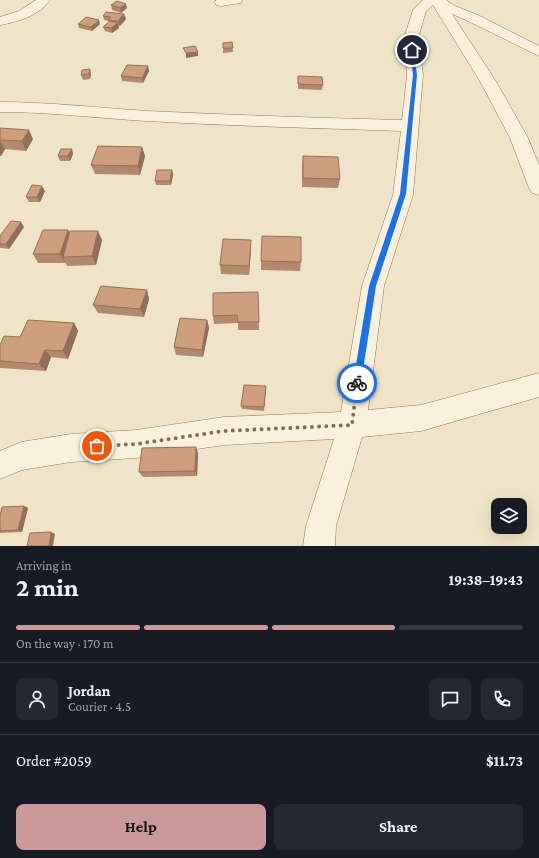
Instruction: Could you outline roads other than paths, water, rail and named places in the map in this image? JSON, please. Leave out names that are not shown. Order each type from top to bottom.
[{"type":"street","points":[[0,21],[16,18],[34,9],[44,0]]},
{"type":"street","points":[[221,2],[236,0]]},
{"type":"street","points":[[319,546],[322,526],[352,425],[372,286],[403,194],[415,75],[410,38],[420,10],[431,0]]},
{"type":"street","points":[[437,0],[450,9],[473,18],[539,52]]},
{"type":"street","points":[[437,0],[489,83],[519,138],[539,188]]},
{"type":"street","points":[[0,107],[28,107],[112,114],[205,119],[409,126]]},
{"type":"street","points":[[519,138],[539,150]]},
{"type":"street","points":[[0,465],[21,456],[71,448],[136,444],[224,431],[352,425],[421,418],[539,385]]}]
